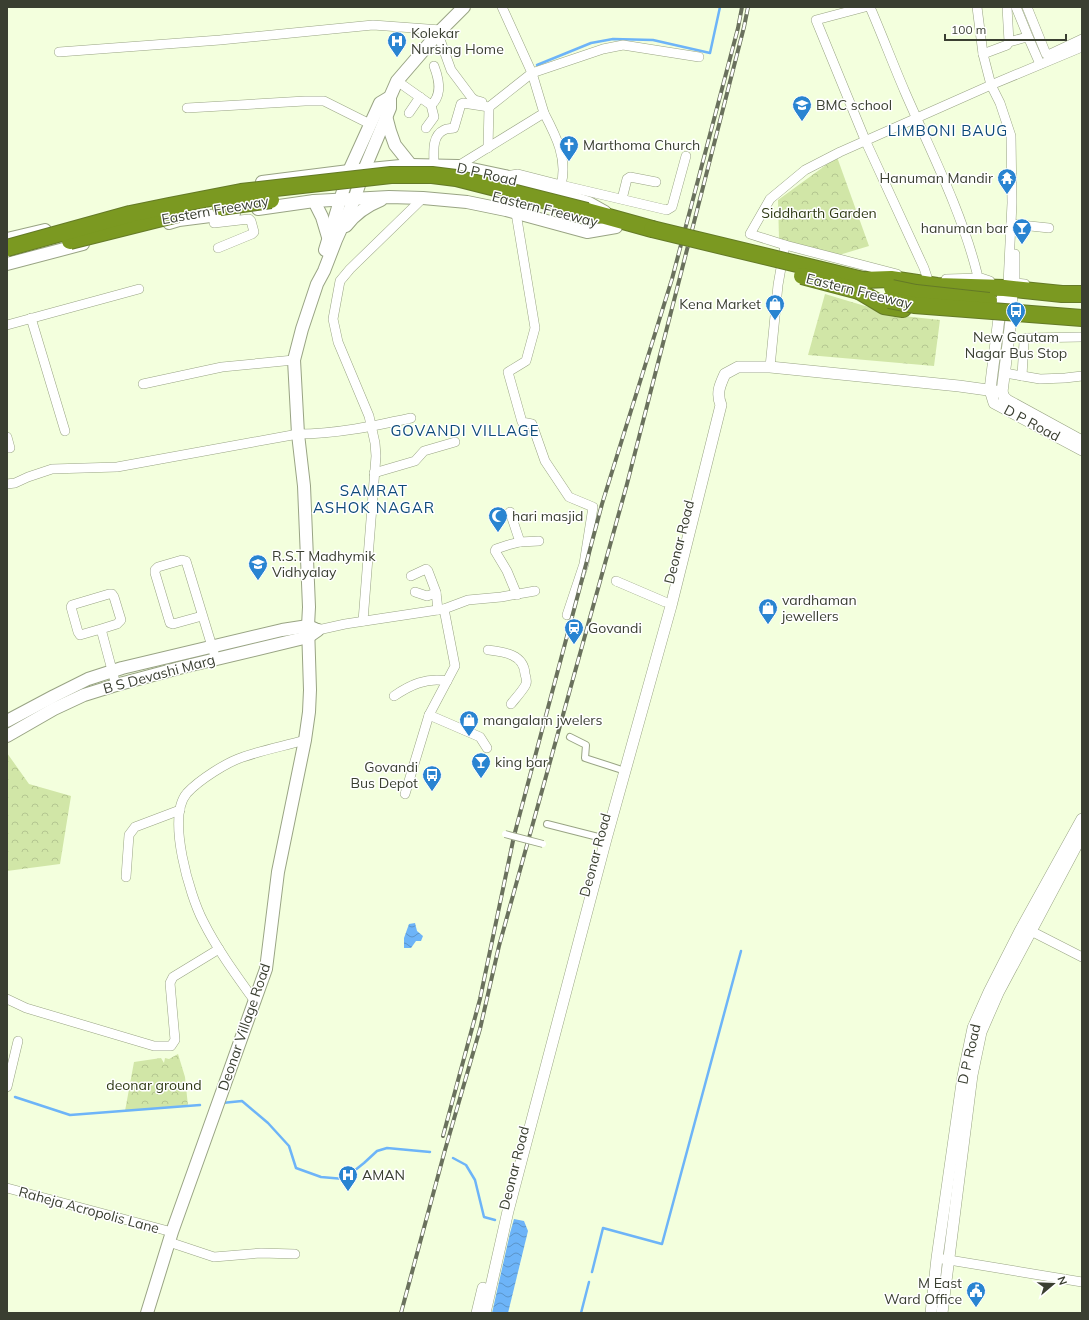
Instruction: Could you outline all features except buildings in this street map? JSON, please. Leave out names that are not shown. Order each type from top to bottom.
[{"type":"highway","name":"Eastern Freeway","points":[[7,248],[130,214],[241,192],[392,175],[432,175],[456,178],[586,216]]},
{"type":"highway","name":"Eastern Freeway","points":[[7,257],[176,214],[395,182],[430,183],[454,186],[617,223],[890,294],[914,305],[1082,318]]},
{"type":"highway","points":[[861,286],[891,280],[937,286],[1007,286],[1062,294],[1082,294]]},
{"type":"highway","points":[[861,286],[884,306],[927,314],[1082,324]]},
{"type":"highway","name":"Eastern Freeway","points":[[890,294],[916,293],[1039,306],[1082,307]]},
{"type":"main road","points":[[332,239],[354,200],[364,170],[390,108],[390,96],[397,81],[439,32],[464,7]]},
{"type":"main road","points":[[332,239],[340,200],[350,171],[380,103],[390,96]]},
{"type":"main road","points":[[386,116],[395,145],[411,166]]},
{"type":"main road","name":"D P Road","points":[[7,239],[130,207],[197,193],[289,178],[411,166],[458,166],[506,176],[589,202],[617,223]]},
{"type":"main road","points":[[332,239],[357,213],[369,205],[389,197]]},
{"type":"main road","points":[[7,264],[179,220],[236,216],[314,202],[340,200],[389,197],[467,202],[516,213],[587,232],[617,223]]},
{"type":"main road","points":[[314,202],[332,239]]},
{"type":"main road","name":"Deonar Village Road","points":[[147,1313],[170,1237],[266,970],[278,872],[305,740],[309,712],[311,631],[304,486],[298,434],[294,360],[302,329],[317,284],[324,271],[332,239]]},
{"type":"main road","points":[[282,630],[284,642]]},
{"type":"main road","name":"B S Devashi Marg","points":[[7,721],[88,679],[113,671],[282,630],[311,631]]},
{"type":"main road","name":"B S Devashi Marg","points":[[7,736],[60,706],[84,695],[183,667],[284,642],[311,631]]},
{"type":"street","points":[[502,7],[518,48],[531,71],[544,113],[556,137],[564,162],[561,185]]},
{"type":"street","points":[[865,7],[816,20],[866,142],[924,268],[926,277]]},
{"type":"street","points":[[870,7],[961,218],[977,273]]},
{"type":"street","points":[[977,7],[983,54],[991,85],[1000,103],[1011,136],[1013,224],[1007,286],[1005,319],[1005,373],[1002,392]]},
{"type":"street","points":[[1007,7],[1009,42]]},
{"type":"street","points":[[1016,7],[1040,64]]},
{"type":"street","points":[[1027,7],[1046,54],[1048,55],[1082,39]]},
{"type":"street","points":[[1008,26],[1022,22]]},
{"type":"street","points":[[60,52],[220,40],[373,24],[439,32],[451,70],[475,100],[481,102],[488,102],[531,71],[603,49],[623,45],[699,57]]},
{"type":"street","points":[[983,54],[1007,45],[1009,42],[1025,37],[1029,39]]},
{"type":"street","points":[[1041,286],[1007,286],[981,278],[950,279],[906,276],[785,245],[750,234],[770,199],[806,170],[840,152],[866,142],[991,85],[1082,47]]},
{"type":"street","points":[[431,105],[439,93],[434,66]]},
{"type":"street","points":[[488,148],[489,107],[531,71]]},
{"type":"street","points":[[397,81],[431,105],[434,117],[426,128]]},
{"type":"street","points":[[409,113],[420,97]]},
{"type":"street","points":[[187,108],[324,101],[370,124]]},
{"type":"street","points":[[434,166],[434,143],[437,136],[444,130],[454,128],[462,104],[489,107]]},
{"type":"street","points":[[458,166],[544,113]]},
{"type":"street","points":[[506,176],[518,174],[667,210],[672,207],[686,156]]},
{"type":"street","points":[[622,199],[626,179],[630,177],[656,182]]},
{"type":"street","points":[[363,621],[376,456],[375,443],[369,416],[338,342],[333,319],[340,281],[350,269],[423,198]]},
{"type":"street","points":[[516,213],[535,328],[526,361],[508,372],[522,422],[532,424],[544,461],[569,497],[593,507],[584,564],[567,615]]},
{"type":"street","points":[[214,223],[236,216],[251,221],[254,232],[218,248]]},
{"type":"street","points":[[1013,224],[1049,228]]},
{"type":"street","points":[[770,367],[778,285],[785,245]]},
{"type":"street","points":[[7,325],[139,289]]},
{"type":"street","points":[[31,318],[65,431]]},
{"type":"street","points":[[990,390],[1005,319]]},
{"type":"street","points":[[1022,376],[1024,342],[1026,338],[1082,338]]},
{"type":"street","points":[[143,384],[222,367],[294,360]]},
{"type":"street","name":"Deonar Road","points":[[603,838],[618,769],[632,734],[665,602],[682,546],[712,424],[714,402],[718,398],[719,390],[725,374],[738,367],[770,367],[959,386],[1002,392]]},
{"type":"street","points":[[1005,373],[1040,379],[1082,376]]},
{"type":"street","name":"D P Road","points":[[990,390],[994,403],[1082,450]]},
{"type":"street","name":"D P Road","points":[[1002,392],[1007,400],[1082,441]]},
{"type":"street","points":[[7,484],[15,483],[52,469],[117,467],[298,434],[318,434],[371,427],[411,418]]},
{"type":"street","points":[[7,437],[10,448]]},
{"type":"street","points":[[374,473],[415,461],[424,451],[454,442]]},
{"type":"street","points":[[510,512],[520,542]]},
{"type":"street","points":[[517,594],[496,549],[520,542],[539,541]]},
{"type":"street","name":"Deonar Road","points":[[477,1313],[603,838],[632,734],[671,606],[682,546]]},
{"type":"street","points":[[202,616],[173,624],[170,623],[155,570],[182,560],[186,561],[216,660]]},
{"type":"street","points":[[405,794],[429,715],[455,666],[441,610],[428,571],[426,569],[411,576]]},
{"type":"street","points":[[616,581],[665,602]]},
{"type":"street","name":"B S Devashi Marg","points":[[311,631],[363,621],[441,610],[468,600],[501,597],[535,591]]},
{"type":"street","points":[[425,612],[418,593],[429,596],[436,593]]},
{"type":"street","points":[[112,594],[121,620],[117,624],[101,629],[80,635],[71,607],[72,605],[81,601],[112,594]]},
{"type":"street","points":[[101,629],[116,685]]},
{"type":"street","points":[[488,650],[505,652],[512,655],[525,667],[526,683],[511,704]]},
{"type":"street","points":[[394,696],[420,682],[434,679],[447,680]]},
{"type":"street","points":[[429,715],[480,737],[487,748]]},
{"type":"street","points":[[570,737],[586,745],[585,758],[618,769]]},
{"type":"street","points":[[254,1000],[219,949],[202,920],[185,873],[179,833],[180,810],[186,794],[207,776],[242,757],[305,740]]},
{"type":"street","points":[[126,877],[129,835],[135,827],[180,810]]},
{"type":"street","name":"D P Road","points":[[932,1313],[943,1259],[973,1028],[982,1019],[998,993],[1030,931],[1039,905],[1082,819]]},
{"type":"street","points":[[547,824],[603,838]]},
{"type":"street","points":[[505,834],[543,844]]},
{"type":"street","name":"D P Road","points":[[982,1019],[989,992],[1039,905],[1082,835]]},
{"type":"street","points":[[1030,931],[1082,956]]},
{"type":"street","points":[[7,999],[26,1008],[154,1046],[171,1046],[175,1040],[170,983],[173,977],[219,949]]},
{"type":"street","points":[[7,1087],[18,1041]]},
{"type":"street","name":"Raheja Acropolis Lane","points":[[7,1188],[170,1237],[214,1257],[261,1253],[295,1254]]},
{"type":"street","name":"Deonar Road","points":[[485,1313],[510,1193]]},
{"type":"street","points":[[943,1259],[1082,1282]]},
{"type":"street","name":"D P Road","points":[[942,1313],[943,1259]]},
{"type":"green space","name":"Siddharth Garden","points":[[837,157],[869,246],[839,255],[779,239],[778,200]]},
{"type":"green space","points":[[825,294],[903,316],[940,320],[934,366],[808,355]]},
{"type":"green space","points":[[7,753],[29,784],[71,796],[60,864],[7,871]]},
{"type":"green space","name":"deonar ground","points":[[178,1054],[185,1077],[188,1106],[125,1111],[134,1062],[161,1058],[164,1063],[165,1058],[169,1059]]},
{"type":"water","points":[[415,923],[417,931],[423,936],[421,941],[416,941],[411,948],[404,948],[404,938],[409,924]]},
{"type":"water","points":[[514,1219],[524,1221],[528,1231],[508,1313],[492,1313],[510,1233]]},
{"type":"waterway","points":[[537,65],[591,43],[613,39],[653,40],[710,53],[720,7]]},
{"type":"waterway","points":[[592,1272],[603,1228],[662,1244],[741,951]]},
{"type":"waterway","points":[[15,1097],[70,1115],[200,1105]]},
{"type":"waterway","points":[[222,1103],[242,1101],[268,1123],[289,1146],[296,1168],[321,1177],[344,1179],[377,1151],[387,1148],[430,1152]]},
{"type":"waterway","points":[[453,1158],[466,1165],[475,1180],[484,1217],[495,1220]]},
{"type":"waterway","points":[[581,1313],[589,1282]]},
{"type":"railway","points":[[443,1136],[480,999],[514,836],[602,504],[672,279],[738,28],[742,7]]},
{"type":"railway","points":[[401,1313],[445,1150],[480,1029],[499,946],[627,484],[748,7]]},
{"type":"place","name":"Kolekar Nursing Home","points":[[397,58]]},
{"type":"place","name":"BMC school","points":[[802,122]]},
{"type":"place","name":"Marthoma Church","points":[[569,162]]},
{"type":"place","name":"Hanuman Mandir","points":[[1007,195]]},
{"type":"place","name":"hanuman bar","points":[[1022,245]]},
{"type":"place","name":"Kena Market","points":[[775,321]]},
{"type":"place","name":"New Gautam Nagar Bus Stop","points":[[1016,328]]},
{"type":"place","name":"hari masjid","points":[[498,533]]},
{"type":"place","name":"R.S.T Madhymik Vidhyalay","points":[[258,581]]},
{"type":"place","name":"vardhaman jewellers","points":[[768,625]]},
{"type":"place","name":"Govandi","points":[[574,645]]},
{"type":"place","name":"mangalam jwelers","points":[[469,737]]},
{"type":"place","name":"king bar","points":[[481,779]]},
{"type":"place","name":"Govandi Bus Depot","points":[[432,792]]},
{"type":"place","name":"AMAN","points":[[348,1192]]},
{"type":"place","name":"M East Ward Office","points":[[976,1308]]},
{"type":"district","name":"LIMBONI BAUG","points":[[948,131]]},
{"type":"district","name":"GOVANDI VILLAGE","points":[[465,431]]},
{"type":"district","name":"SAMRAT ASHOK NAGAR","points":[[374,500]]}]
